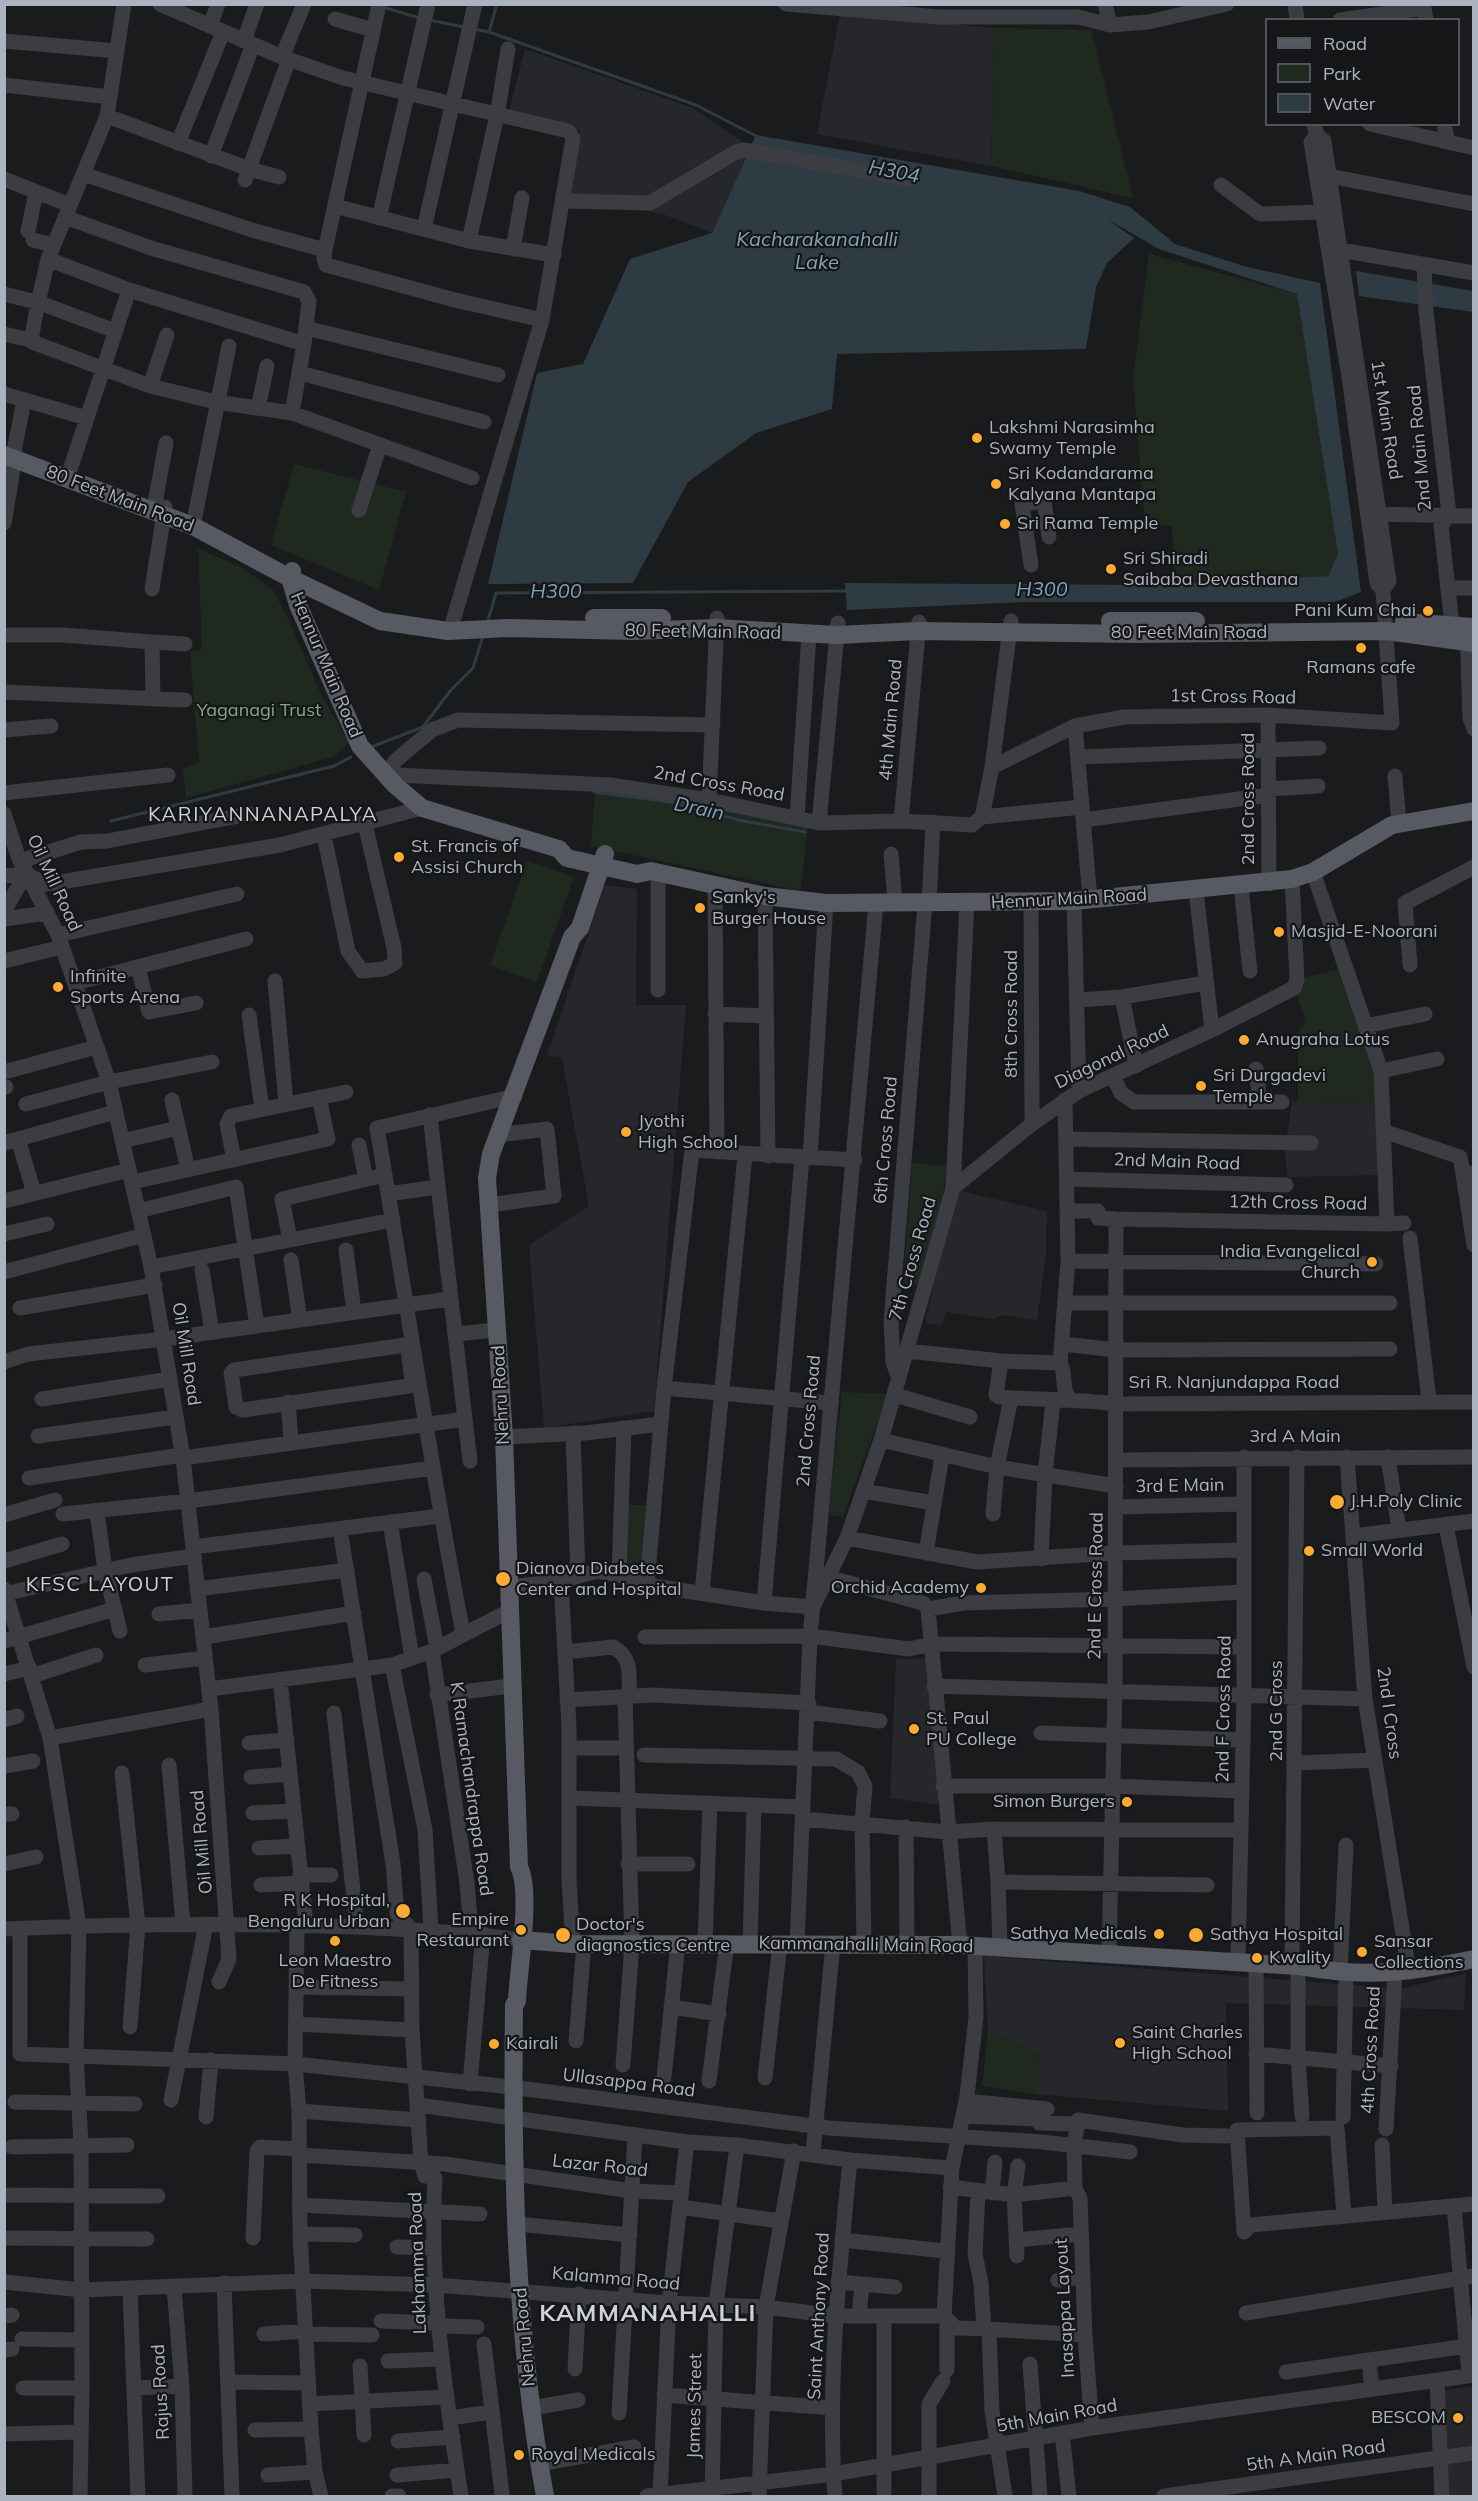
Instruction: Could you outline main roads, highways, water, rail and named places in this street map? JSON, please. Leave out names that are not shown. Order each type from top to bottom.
[{"type":"main road","name":"80 Feet Main Road","points":[[9,453],[70,471],[195,522],[291,574],[370,607],[450,626],[507,623],[717,623],[838,629],[919,626],[1386,626],[1467,632]]},
{"type":"main road","name":"80 Feet Main Road","points":[[9,453],[161,508]]},
{"type":"main road","name":"Hennur Main Road","points":[[291,574],[311,637],[360,746],[422,808],[559,849],[568,847],[597,859],[637,861],[654,872],[765,896],[826,903],[1031,903],[1269,884],[1313,872],[1392,825],[1473,811]]},
{"type":"main road","name":"80 Feet Main Road","points":[[717,623],[809,634],[838,629]]},
{"type":"main road","name":"Nehru Road","points":[[545,2496],[532,2408],[520,2291],[512,2116],[511,2087],[517,1939],[523,1878],[519,1867],[504,1437],[489,1205],[489,1165],[498,1135],[515,1096],[572,938],[568,927],[597,859]]},
{"type":"main road","name":"Kammanahalli Main Road","points":[[517,1939],[579,1944],[788,1943],[968,1946],[1247,1962],[1295,1966],[1343,1974],[1402,1973],[1473,1959]]},
{"type":"water","name":"Kacharakanahalli Lake","points":[[756,135],[1079,191],[1130,207],[1175,244],[1247,267],[1320,283],[1361,592],[1335,602],[1024,602],[847,610],[845,583],[1149,585],[1328,576],[1338,554],[1297,294],[1159,249],[1107,219],[1134,238],[1107,263],[1096,287],[1086,349],[837,354],[832,409],[756,433],[688,482],[633,583],[488,584],[537,373],[583,364],[630,259],[712,233]]},
{"type":"water","points":[[1356,271],[1473,291],[1473,312],[1359,296]]},
{"type":"waterway","name":"H304","points":[[497,4],[489,32],[696,105],[758,137]]},
{"type":"waterway","name":"H304","points":[[383,7],[419,18]]},
{"type":"waterway","name":"H304","points":[[429,20],[464,27]]},
{"type":"waterway","name":"H304","points":[[473,29],[489,32]]},
{"type":"waterway","name":"H300","points":[[487,624],[496,593],[847,591]]},
{"type":"waterway","name":"H300","points":[[371,747],[423,727],[450,691],[473,668],[483,636]]},
{"type":"waterway","name":"H300","points":[[111,821],[334,766],[351,757]]},
{"type":"waterway","name":"Drain","points":[[594,792],[670,802],[743,821],[805,832]]},
{"type":"place","name":"Lakshmi Narasimha Swamy Temple","points":[[977,438]]},
{"type":"place","name":"Sri Kodandarama Kalyana Mantapa","points":[[996,484]]},
{"type":"place","name":"Sri Rama Temple","points":[[1005,524]]},
{"type":"place","name":"Sri Shiradi Saibaba Devasthana","points":[[1111,569]]},
{"type":"place","name":"Pani Kum Chai","points":[[1428,611]]},
{"type":"place","name":"Ramans cafe","points":[[1361,648]]},
{"type":"place","name":"St. Francis of Assisi Church","points":[[399,857]]},
{"type":"place","name":"Sanky's Burger House","points":[[700,908]]},
{"type":"place","name":"Masjid-E-Noorani","points":[[1279,932]]},
{"type":"place","name":"Infinite Sports Arena","points":[[58,987]]},
{"type":"place","name":"Anugraha Lotus","points":[[1244,1040]]},
{"type":"place","name":"Sri Durgadevi Temple","points":[[1201,1086]]},
{"type":"place","name":"Jyothi High School","points":[[626,1132]]},
{"type":"place","name":"India Evangelical Church","points":[[1372,1262]]},
{"type":"place","name":"J.H.Poly Clinic","points":[[1337,1502]]},
{"type":"place","name":"Small World","points":[[1309,1551]]},
{"type":"place","name":"Dianova Diabetes Center and Hospital","points":[[503,1579]]},
{"type":"place","name":"Orchid Academy","points":[[981,1588]]},
{"type":"place","name":"St. Paul PU College","points":[[914,1729]]},
{"type":"place","name":"Simon Burgers","points":[[1127,1802]]},
{"type":"place","name":"R K Hospital, Bengaluru Urban","points":[[403,1911]]},
{"type":"place","name":"Empire Restaurant","points":[[521,1930]]},
{"type":"place","name":"Sathya Medicals","points":[[1159,1934]]},
{"type":"place","name":"Doctor's diagnostics Centre","points":[[563,1935]]},
{"type":"place","name":"Sathya Hospital","points":[[1196,1935]]},
{"type":"place","name":"Leon Maestro De Fitness","points":[[335,1941]]},
{"type":"place","name":"Sansar Collections","points":[[1362,1952]]},
{"type":"place","name":"Kwality","points":[[1257,1958]]},
{"type":"place","name":"Saint Charles High School","points":[[1120,2043]]},
{"type":"place","name":"Kairali","points":[[494,2044]]},
{"type":"place","name":"BESCOM","points":[[1458,2418]]},
{"type":"place","name":"Royal Medicals","points":[[519,2455]]},
{"type":"district","name":"KARIYANNANAPALYA","points":[[263,815]]},
{"type":"district","name":"KFSC LAYOUT","points":[[100,1585]]},
{"type":"district","name":"KAMMANAHALLI","points":[[648,2314]]},
{"type":"park label","name":"Yaganagi Trust","points":[[259,711]]}]
